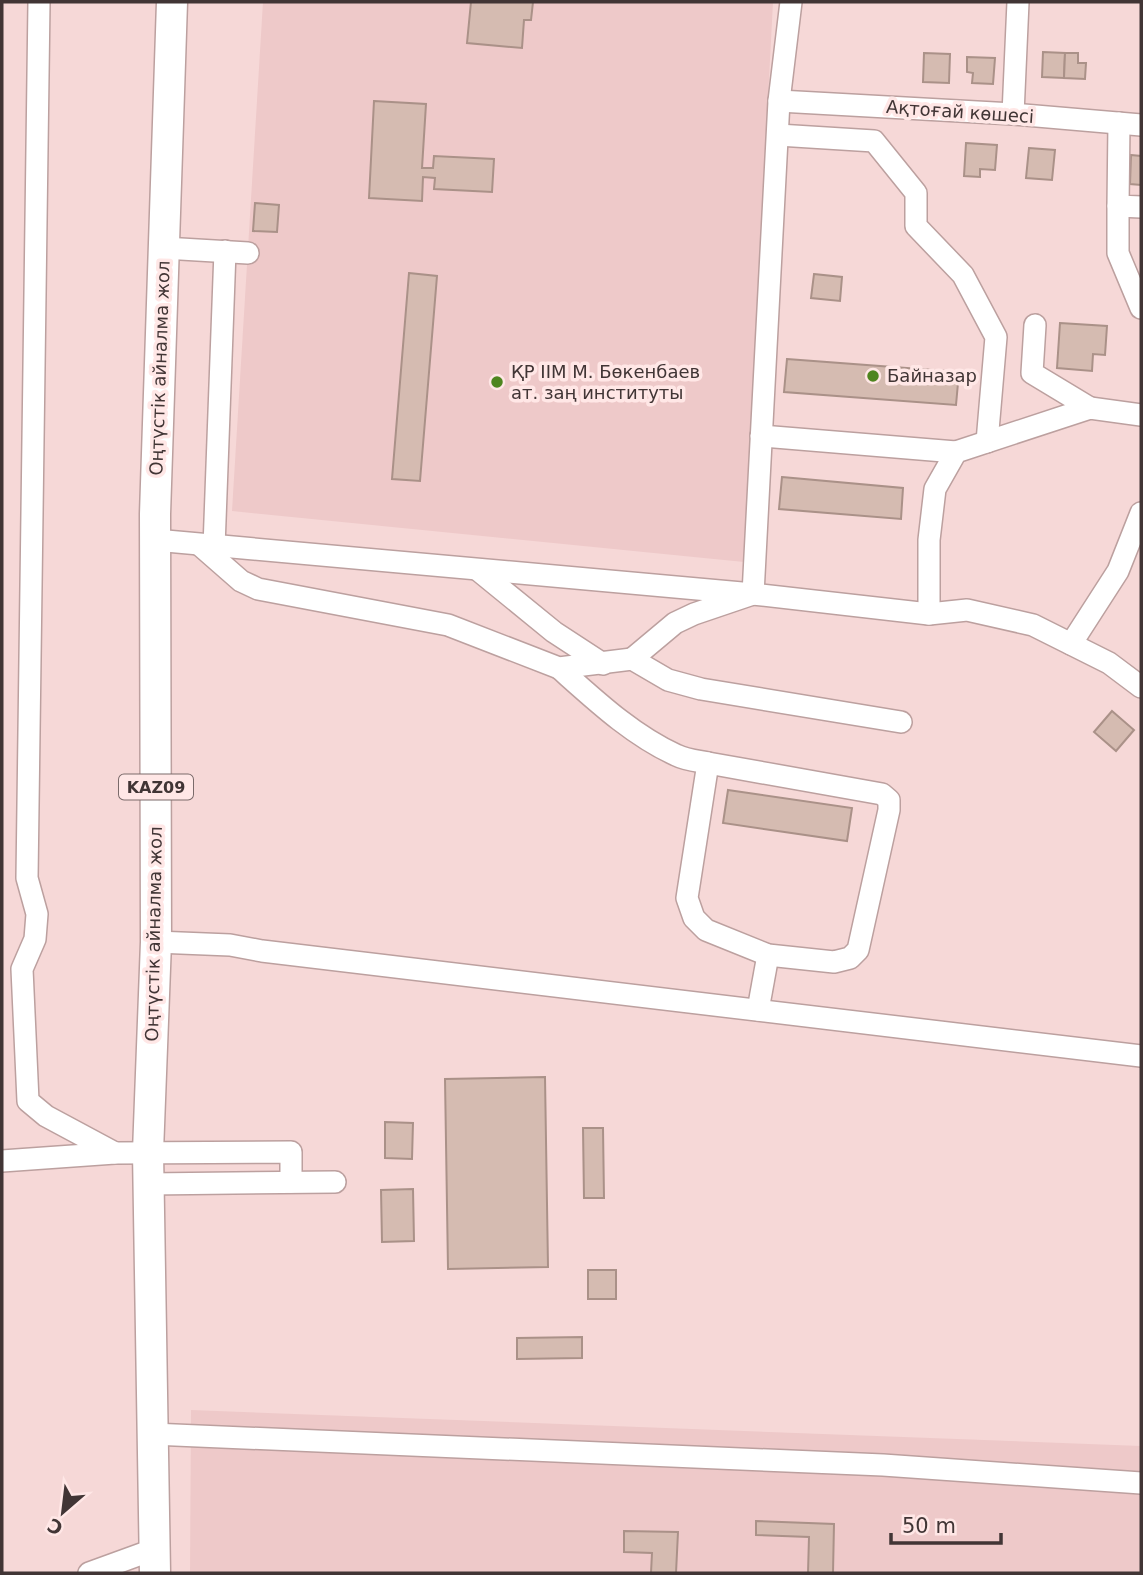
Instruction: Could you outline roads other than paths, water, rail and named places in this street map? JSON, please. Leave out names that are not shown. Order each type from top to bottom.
[{"type":"highway","name":"Оңтүстік айналма жол","points":[[155,1561],[148,1152],[156,942],[155,540],[172,2]]},
{"type":"street","points":[[39,2],[27,878],[37,914],[35,939],[22,969],[28,1101],[46,1116],[115,1153]]},
{"type":"street","points":[[753,594],[779,101],[791,2]]},
{"type":"street","points":[[1013,114],[1018,2]]},
{"type":"street","name":"Ақтоғай көшесі","points":[[779,101],[1013,114],[1141,125]]},
{"type":"street","points":[[1119,123],[1118,253],[1141,308]]},
{"type":"street","points":[[778,135],[874,141],[916,193],[916,226],[963,275],[996,337],[987,442]]},
{"type":"street","points":[[1118,206],[1141,207]]},
{"type":"street","points":[[164,248],[248,253]]},
{"type":"street","points":[[225,251],[207,546],[241,581],[258,589],[448,625],[559,668],[620,720],[678,756],[881,794],[889,800],[889,810],[858,950],[850,958],[834,962],[768,955],[705,930],[694,918],[687,898],[708,763]]},
{"type":"street","points":[[1032,373],[1035,325]]},
{"type":"street","points":[[993,369],[1032,373],[1090,408],[1141,415]]},
{"type":"street","points":[[761,436],[956,452],[1090,408]]},
{"type":"street","points":[[929,614],[929,540],[935,489],[956,452]]},
{"type":"street","points":[[1071,644],[1118,571],[1141,513]]},
{"type":"street","points":[[155,540],[753,594],[929,614],[967,610],[1033,625],[1109,663],[1141,687]]},
{"type":"street","points":[[478,570],[554,632],[603,664]]},
{"type":"street","points":[[559,668],[632,659],[675,623],[753,594]]},
{"type":"street","points":[[632,659],[668,680],[701,690],[901,722]]},
{"type":"street","points":[[156,942],[230,945],[275,953],[1141,1056]]},
{"type":"street","points":[[758,1010],[768,955]]},
{"type":"street","points":[[2,1161],[115,1153],[291,1152],[291,1182]]},
{"type":"street","points":[[148,1184],[335,1182]]},
{"type":"street","points":[[152,1434],[869,1465],[1141,1483]]},
{"type":"street","points":[[100,1572],[155,1561]]},
{"type":"place","name":"Байназар","points":[[873,376]]},
{"type":"place","name":"ҚР ІІМ М. Бөкенбаев ат. заң институты","points":[[497,382]]}]
